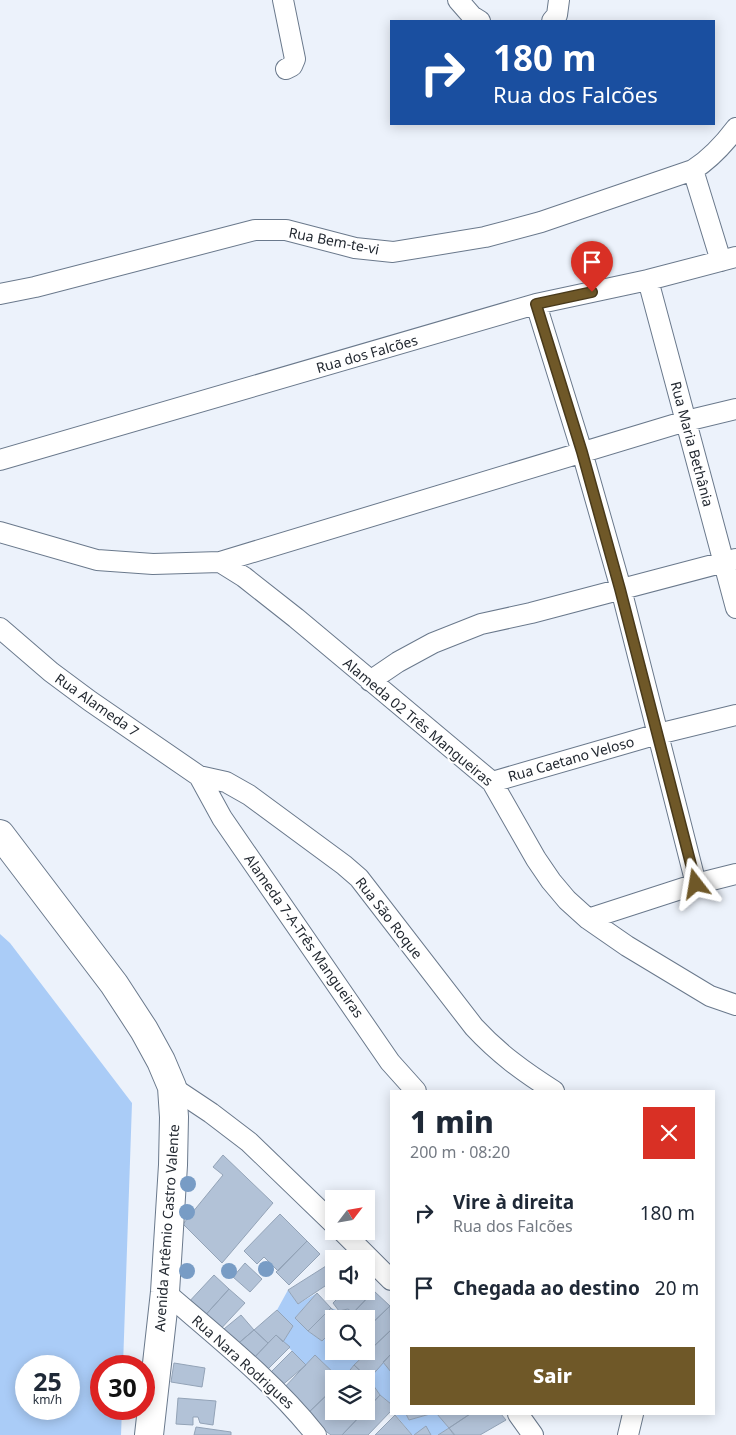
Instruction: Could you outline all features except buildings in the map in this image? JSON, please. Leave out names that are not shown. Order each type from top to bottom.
[{"type":"main road","name":"Avenida Artêmio Castro Valente","points":[[0,834],[114,984],[144,1030],[161,1061],[172,1087],[174,1117],[173,1165],[165,1292],[149,1435]]},
{"type":"street","points":[[283,0],[296,60],[292,66],[286,69]]},
{"type":"street","points":[[458,0],[472,16],[478,20]]},
{"type":"street","points":[[553,20],[557,15],[559,0]]},
{"type":"street","name":"Rua Bem-te-vi","points":[[0,294],[35,287],[255,230],[286,230],[355,248],[393,252],[485,237],[541,222],[693,170],[716,152],[736,128]]},
{"type":"street","points":[[693,170],[729,259]]},
{"type":"street","name":"Rua dos Falcões","points":[[0,460],[536,304],[648,280],[729,259]]},
{"type":"street","name":"Rua Maria Bethânia","points":[[648,280],[686,421],[730,561],[736,608]]},
{"type":"street","points":[[536,304],[582,452],[620,589],[696,884]]},
{"type":"street","points":[[0,532],[97,560],[153,564],[220,562],[686,421],[736,409]]},
{"type":"street","points":[[370,681],[398,662],[433,643],[481,624],[730,561]]},
{"type":"street","name":"Alameda 02 Três Mangueiras","points":[[220,562],[244,577],[296,618],[492,782],[536,859],[551,881],[567,900],[588,919],[627,946],[710,996],[736,1006]]},
{"type":"street","name":"Rua Alameda 7","points":[[0,628],[51,672],[199,776]]},
{"type":"street","name":"Rua Caetano Veloso","points":[[492,782],[658,734],[736,715]]},
{"type":"street","name":"Alameda 7-A-Três Mangueiras","points":[[199,776],[222,818],[390,1062],[415,1090]]},
{"type":"street","name":"Rua São Roque","points":[[199,776],[226,782],[249,795],[359,878],[490,1045],[514,1065],[552,1090]]},
{"type":"street","points":[[588,919],[696,884],[736,874]]},
{"type":"street","points":[[172,1087],[211,1113],[249,1142],[325,1215]]},
{"type":"street","points":[[351,1240],[390,1279]]},
{"type":"street","name":"Rua Nara Rodrigues","points":[[165,1292],[260,1374],[298,1411],[316,1435]]},
{"type":"street","points":[[519,1415],[533,1435]]},
{"type":"street","points":[[628,1435],[633,1415]]},
{"type":"shaded area","points":[[0,934],[10,943],[132,1103],[123,1355],[90,1355],[90,1420],[122,1420],[121,1435],[0,1435]]},
{"type":"shaded area","points":[[288,1290],[298,1304],[317,1293],[295,1318],[322,1341],[325,1338],[325,1360],[359,1360],[350,1370],[331,1370],[316,1356],[306,1365],[283,1342],[293,1326],[277,1310]]},
{"type":"shaded area","points":[[383,1362],[390,1371],[390,1403],[375,1388],[375,1372]]},
{"type":"shaded area","points":[[396,1415],[406,1415],[409,1420],[426,1415],[438,1415],[449,1428],[438,1435],[412,1435]]},
{"type":"route","points":[[592,292],[536,304],[582,452],[620,589],[696,884]]}]
